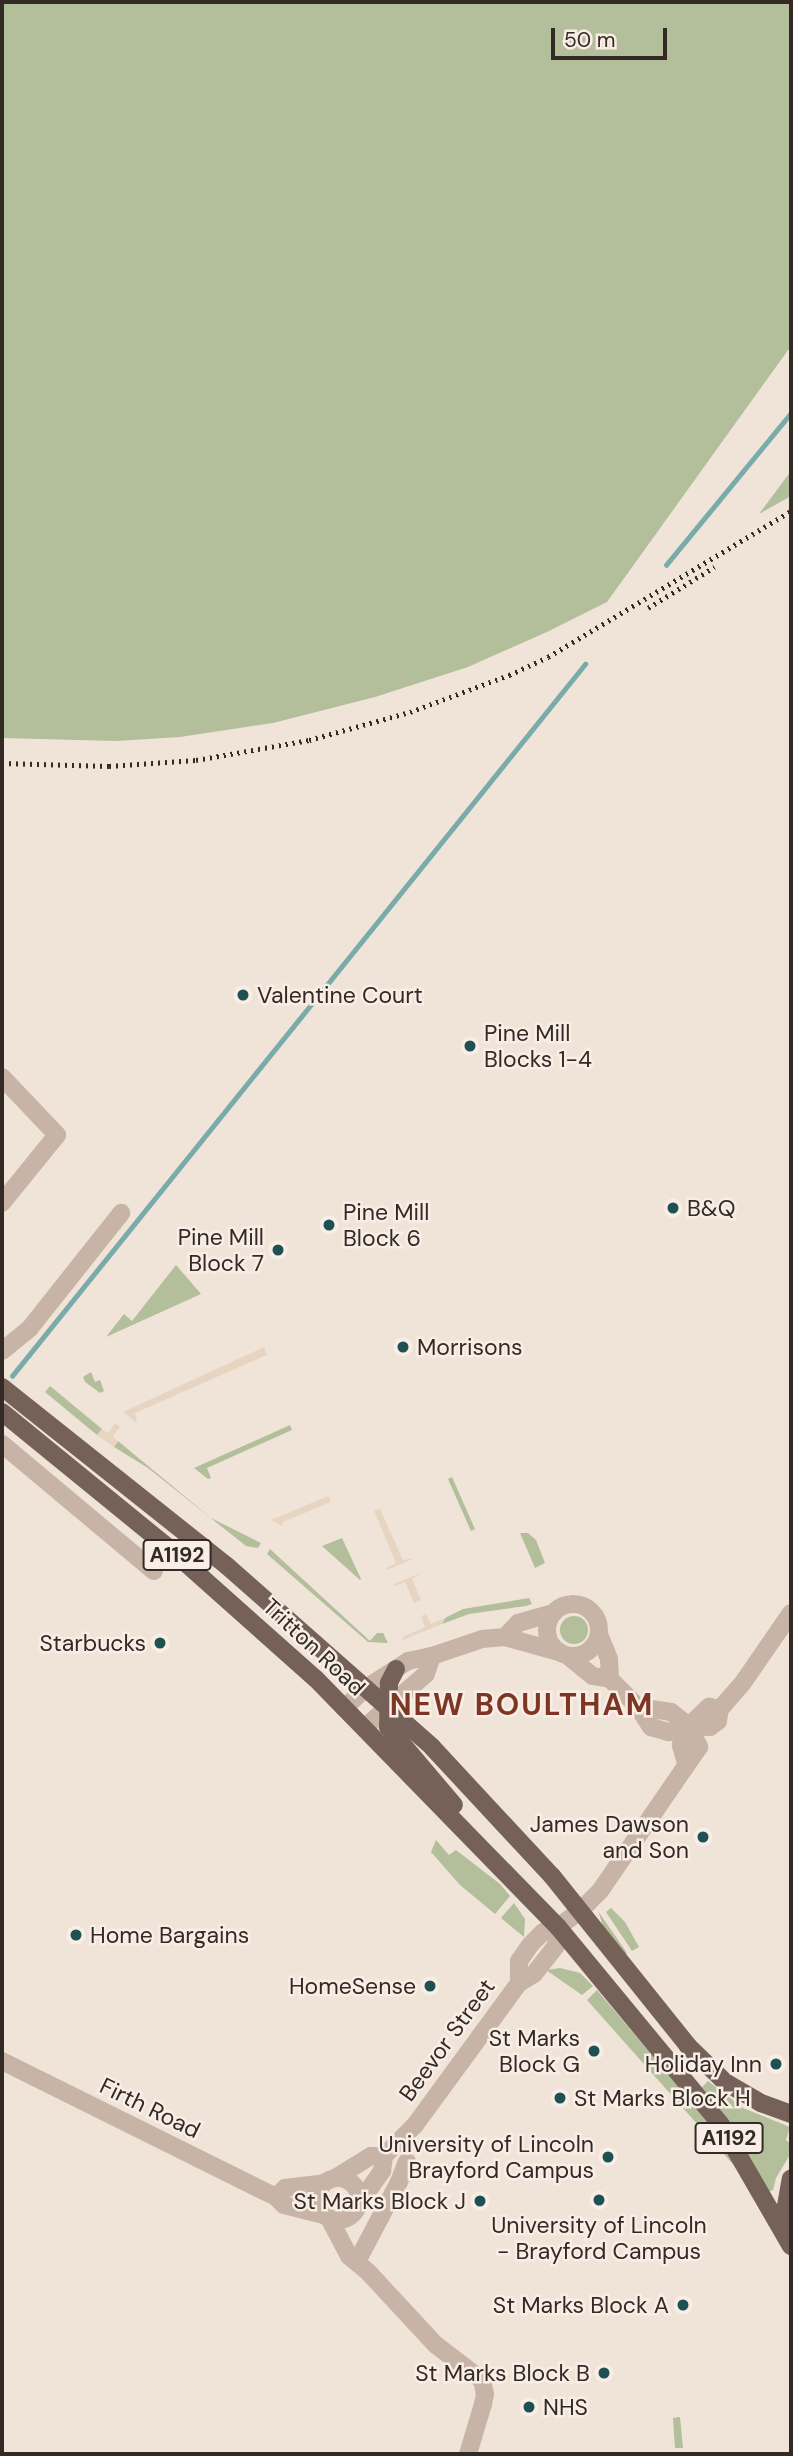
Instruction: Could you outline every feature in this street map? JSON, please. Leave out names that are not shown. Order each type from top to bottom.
[{"type":"main road","name":"Tritton Road","points":[[2,1387],[227,1566],[387,1707],[471,1786],[580,1911],[672,2029],[725,2082],[761,2103],[791,2114]]},
{"type":"main road","name":"Tritton Road","points":[[2,1412],[171,1550],[316,1679],[558,1927],[721,2125],[791,2245]]},
{"type":"main road","points":[[396,1669],[389,1683],[387,1707],[391,1734],[465,1818],[482,1850]]},
{"type":"main road","points":[[791,2179],[784,2217],[791,2245]]},
{"type":"street","points":[[2,1077],[57,1135],[2,1203]]},
{"type":"street","points":[[2,1351],[30,1328],[121,1213]]},
{"type":"street","points":[[2,1444],[154,1571]]},
{"type":"street","points":[[505,1637],[518,1623],[554,1613],[569,1605],[586,1608],[595,1616],[609,1659],[610,1679]]},
{"type":"street","points":[[554,1613],[548,1624],[548,1637],[563,1654],[593,1676],[610,1679],[638,1707],[671,1712],[689,1726],[699,1747],[686,1763],[677,1783],[600,1891],[580,1911],[558,1927]]},
{"type":"street","points":[[689,1726],[710,1727],[718,1721],[720,1709],[742,1684],[791,1613]]},
{"type":"street","points":[[344,1708],[366,1689],[417,1657],[432,1656],[482,1639],[505,1637],[563,1654],[580,1656],[591,1650],[599,1634]]},
{"type":"street","points":[[364,1728],[426,1674],[432,1656]]},
{"type":"street","name":"Beevor Street","points":[[356,2209],[382,2172],[384,2156],[439,2096],[519,1983],[534,1974],[556,1946],[558,1927]]},
{"type":"street","name":"Firth Road","points":[[2,2061],[276,2197],[284,2205],[326,2216]]},
{"type":"street","name":"Beevor Street","points":[[330,2180],[371,2156],[384,2156]]},
{"type":"street","points":[[361,2254],[400,2182],[407,2161]]},
{"type":"street","points":[[276,2197],[285,2188],[330,2180],[355,2187],[361,2254],[369,2273]]},
{"type":"street","points":[[330,2180],[316,2199],[349,2256],[369,2273],[436,2344],[482,2380],[484,2404],[468,2454]]},
{"type":"street","points":[[326,2216],[340,2220],[356,2209]]},
{"type":"green space","points":[[2,2],[791,2],[791,346],[607,602],[549,631],[468,667],[375,697],[273,723],[180,737],[116,741],[2,738]]},
{"type":"green space","points":[[791,471],[791,496],[759,514]]},
{"type":"green space","points":[[176,1265],[201,1294],[106,1337],[124,1314],[132,1321]]},
{"type":"green space","points":[[91,1372],[95,1382],[100,1380],[104,1391],[100,1393],[85,1382],[83,1377]]},
{"type":"green space","points":[[50,1386],[102,1429],[97,1435],[45,1392]]},
{"type":"green space","points":[[290,1425],[292,1430],[207,1468],[211,1478],[208,1479],[194,1468]]},
{"type":"green space","points":[[118,1441],[211,1518],[261,1543],[258,1548],[246,1546],[148,1468],[114,1447]]},
{"type":"green space","points":[[452,1477],[475,1529],[471,1531],[448,1479]]},
{"type":"green space","points":[[520,1533],[528,1533],[536,1540],[545,1563],[535,1568]]},
{"type":"green space","points":[[342,1538],[361,1579],[360,1580],[322,1546]]},
{"type":"green space","points":[[270,1549],[370,1641],[377,1633],[383,1633],[388,1643],[368,1642],[267,1554]]},
{"type":"green space","points":[[529,1598],[532,1604],[526,1606],[469,1614],[442,1624],[445,1618],[463,1609]]},
{"type":"green space","points":[[574,1616],[584,1620],[588,1630],[584,1640],[574,1644],[564,1640],[560,1630],[564,1620]]},
{"type":"green space","points":[[436,1840],[449,1855],[456,1850],[500,1884],[510,1896],[495,1914],[460,1885],[431,1852]]},
{"type":"green space","points":[[514,1903],[525,1919],[524,1937],[501,1918]]},
{"type":"green space","points":[[611,1908],[625,1922],[639,1947],[632,1951],[606,1912]]},
{"type":"green space","points":[[598,1911],[627,1953],[625,1955],[603,1926]]},
{"type":"green space","points":[[560,1968],[580,1973],[593,1986],[582,1995],[546,1970]]},
{"type":"green space","points":[[597,1990],[704,2117],[738,2170],[587,2000]]},
{"type":"green space","points":[[708,2081],[743,2108],[790,2127],[786,2140],[791,2144],[791,2153],[776,2178],[773,2190],[768,2192],[729,2123],[702,2087]]},
{"type":"green space","points":[[680,2417],[683,2448],[675,2448],[673,2418]]},
{"type":"shaded area","points":[[264,1347],[267,1355],[135,1413],[137,1423],[123,1412]]},
{"type":"shaded area","points":[[115,1423],[120,1427],[113,1436],[118,1441],[114,1447],[97,1435],[102,1429],[108,1433]]},
{"type":"shaded area","points":[[328,1496],[331,1502],[283,1522],[282,1526],[271,1520]]},
{"type":"shaded area","points":[[380,1509],[403,1560],[415,1558],[387,1570],[386,1568],[396,1563],[374,1511]]},
{"type":"shaded area","points":[[421,1573],[412,1579],[421,1600],[414,1603],[405,1582],[394,1587],[394,1584]]},
{"type":"shaded area","points":[[426,1614],[431,1624],[445,1618],[442,1624],[403,1640],[402,1637],[425,1627],[421,1616]]},
{"type":"waterway","points":[[666,565],[791,413]]},
{"type":"waterway","points":[[12,1376],[585,664]]},
{"type":"railway","points":[[2,763],[109,766],[196,760],[309,740],[410,712],[509,675],[548,657],[791,511]]},
{"type":"railway","points":[[648,608],[714,567]]},
{"type":"place","name":"Valentine Court","points":[[243,995]]},
{"type":"place","name":"Pine Mill Blocks 1-4","points":[[470,1046]]},
{"type":"place","name":"B&Q","points":[[673,1208]]},
{"type":"place","name":"Pine Mill Block 6","points":[[329,1225]]},
{"type":"place","name":"Pine Mill Block 7","points":[[278,1250]]},
{"type":"place","name":"Morrisons","points":[[403,1347]]},
{"type":"place","name":"Starbucks","points":[[160,1643]]},
{"type":"place","name":"James Dawson and Son","points":[[703,1837]]},
{"type":"place","name":"Home Bargains","points":[[76,1935]]},
{"type":"place","name":"HomeSense","points":[[430,1986]]},
{"type":"place","name":"St Marks Block G","points":[[594,2051]]},
{"type":"place","name":"Holiday Inn","points":[[776,2064]]},
{"type":"place","name":"St Marks Block H","points":[[560,2098]]},
{"type":"place","name":"University of Lincoln Brayford Campus","points":[[608,2157]]},
{"type":"place","name":"University of Lincoln - Brayford Campus","points":[[599,2200]]},
{"type":"place","name":"St Marks Block J","points":[[480,2201]]},
{"type":"place","name":"St Marks Block A","points":[[683,2305]]},
{"type":"place","name":"St Marks Block B","points":[[604,2373]]},
{"type":"place","name":"NHS","points":[[529,2407]]},
{"type":"district","name":"NEW BOULTHAM","points":[[522,1705]]}]
